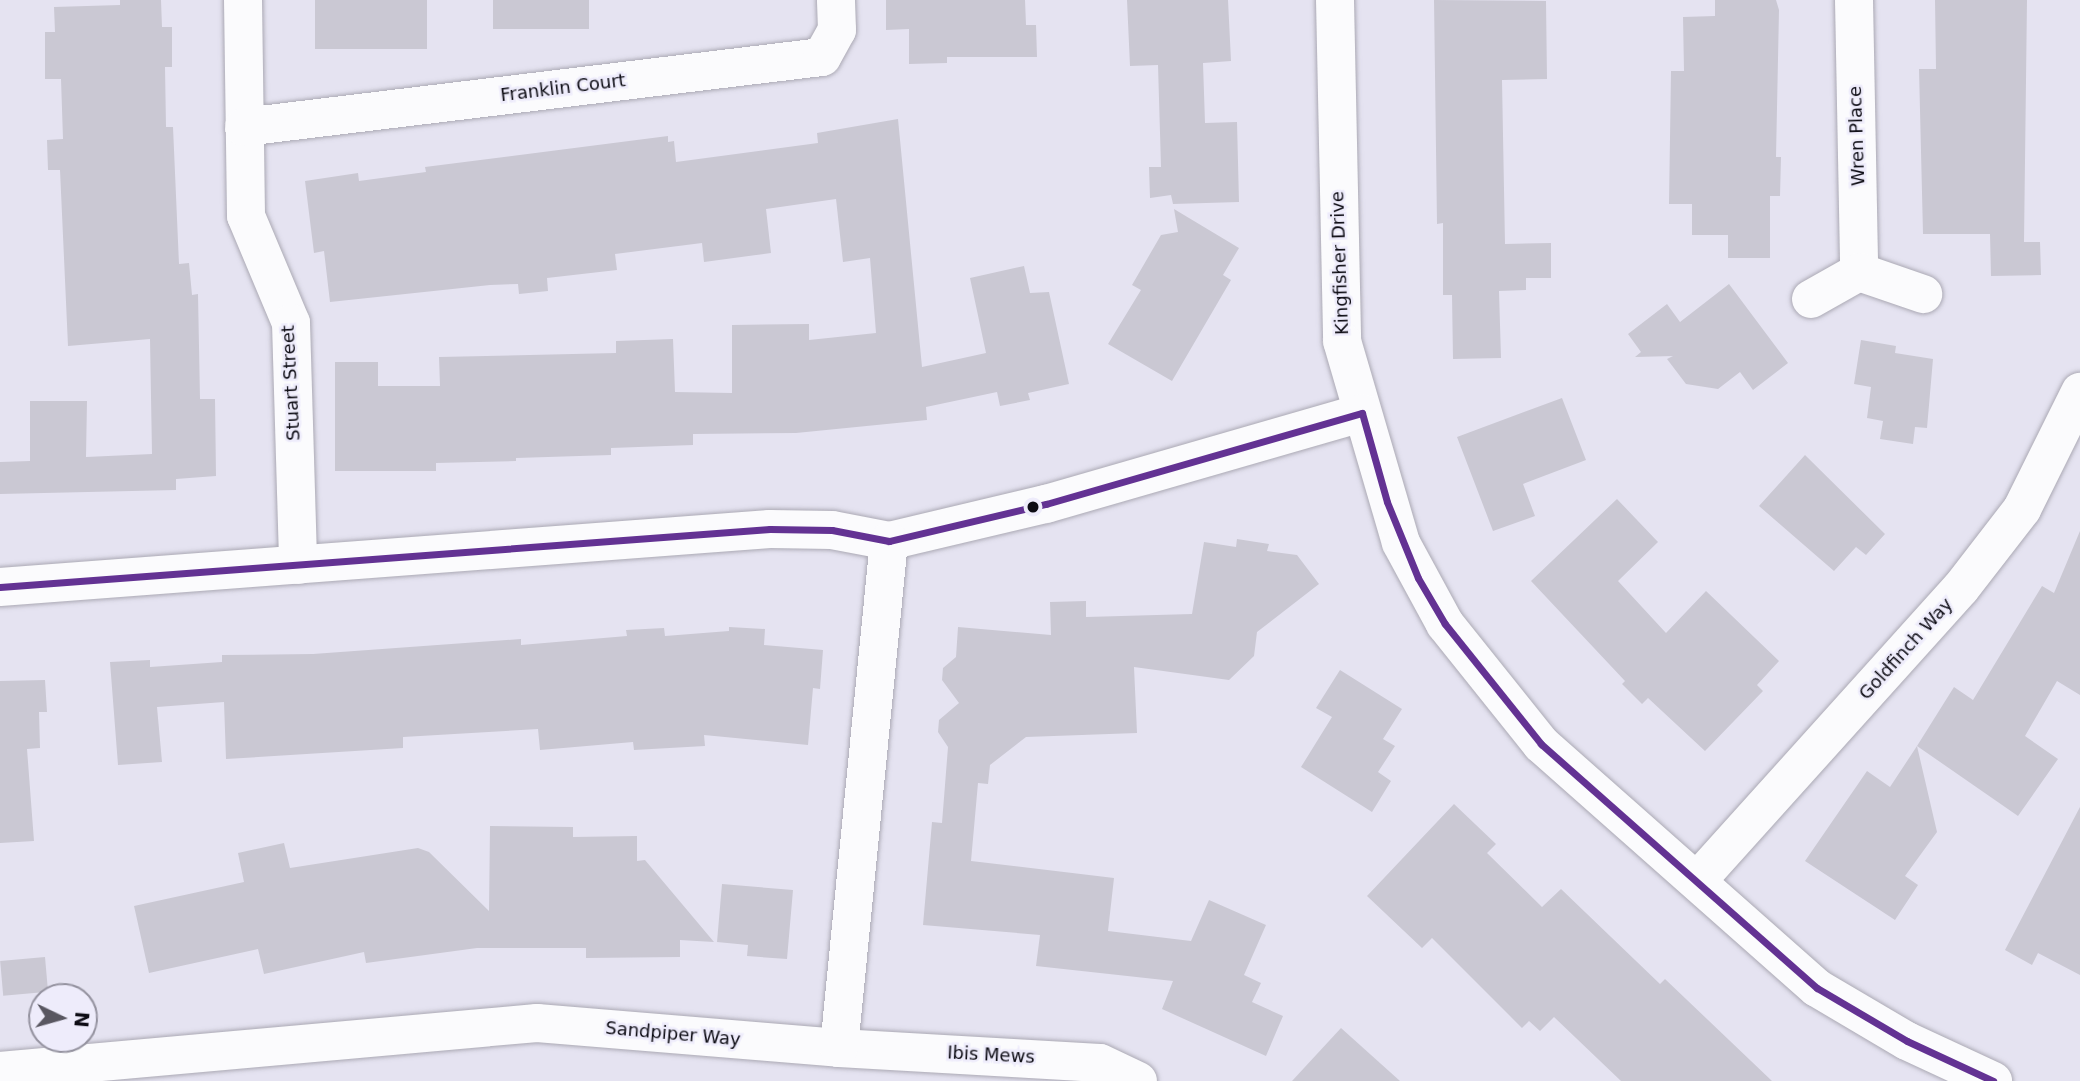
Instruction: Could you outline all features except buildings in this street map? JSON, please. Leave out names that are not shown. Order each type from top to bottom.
[{"type":"street","name":"Stuart Street","points":[[243,0],[246,216],[291,323],[298,565]]},
{"type":"street","name":"Franklin Court","points":[[244,127],[822,57],[837,30],[836,0]]},
{"type":"street","name":"Kingfisher Drive","points":[[1335,0],[1342,341],[1401,543],[1445,624],[1541,744],[1817,988],[1928,1052],[1993,1081]]},
{"type":"street","name":"Wren Place","points":[[1854,0],[1859,272]]},
{"type":"street","points":[[1811,299],[1859,272],[1923,295]]},
{"type":"street","name":"Goldfinch Way","points":[[1697,881],[1961,588],[2022,509],[2080,392]]},
{"type":"street","points":[[0,587],[769,529],[832,530],[889,541],[1060,500],[1362,413]]},
{"type":"street","points":[[839,1048],[889,541]]},
{"type":"street","name":"Sandpiper Way","points":[[0,1071],[537,1023],[839,1048]]},
{"type":"street","name":"Ibis Mews","points":[[839,1048],[1100,1063],[1138,1081]]},
{"type":"transit line","points":[[0,587],[770,529],[832,530],[889,541],[1046,504],[1362,413],[1387,502],[1418,578],[1445,624],[1541,744],[1817,988],[1907,1041],[1993,1081]]}]
